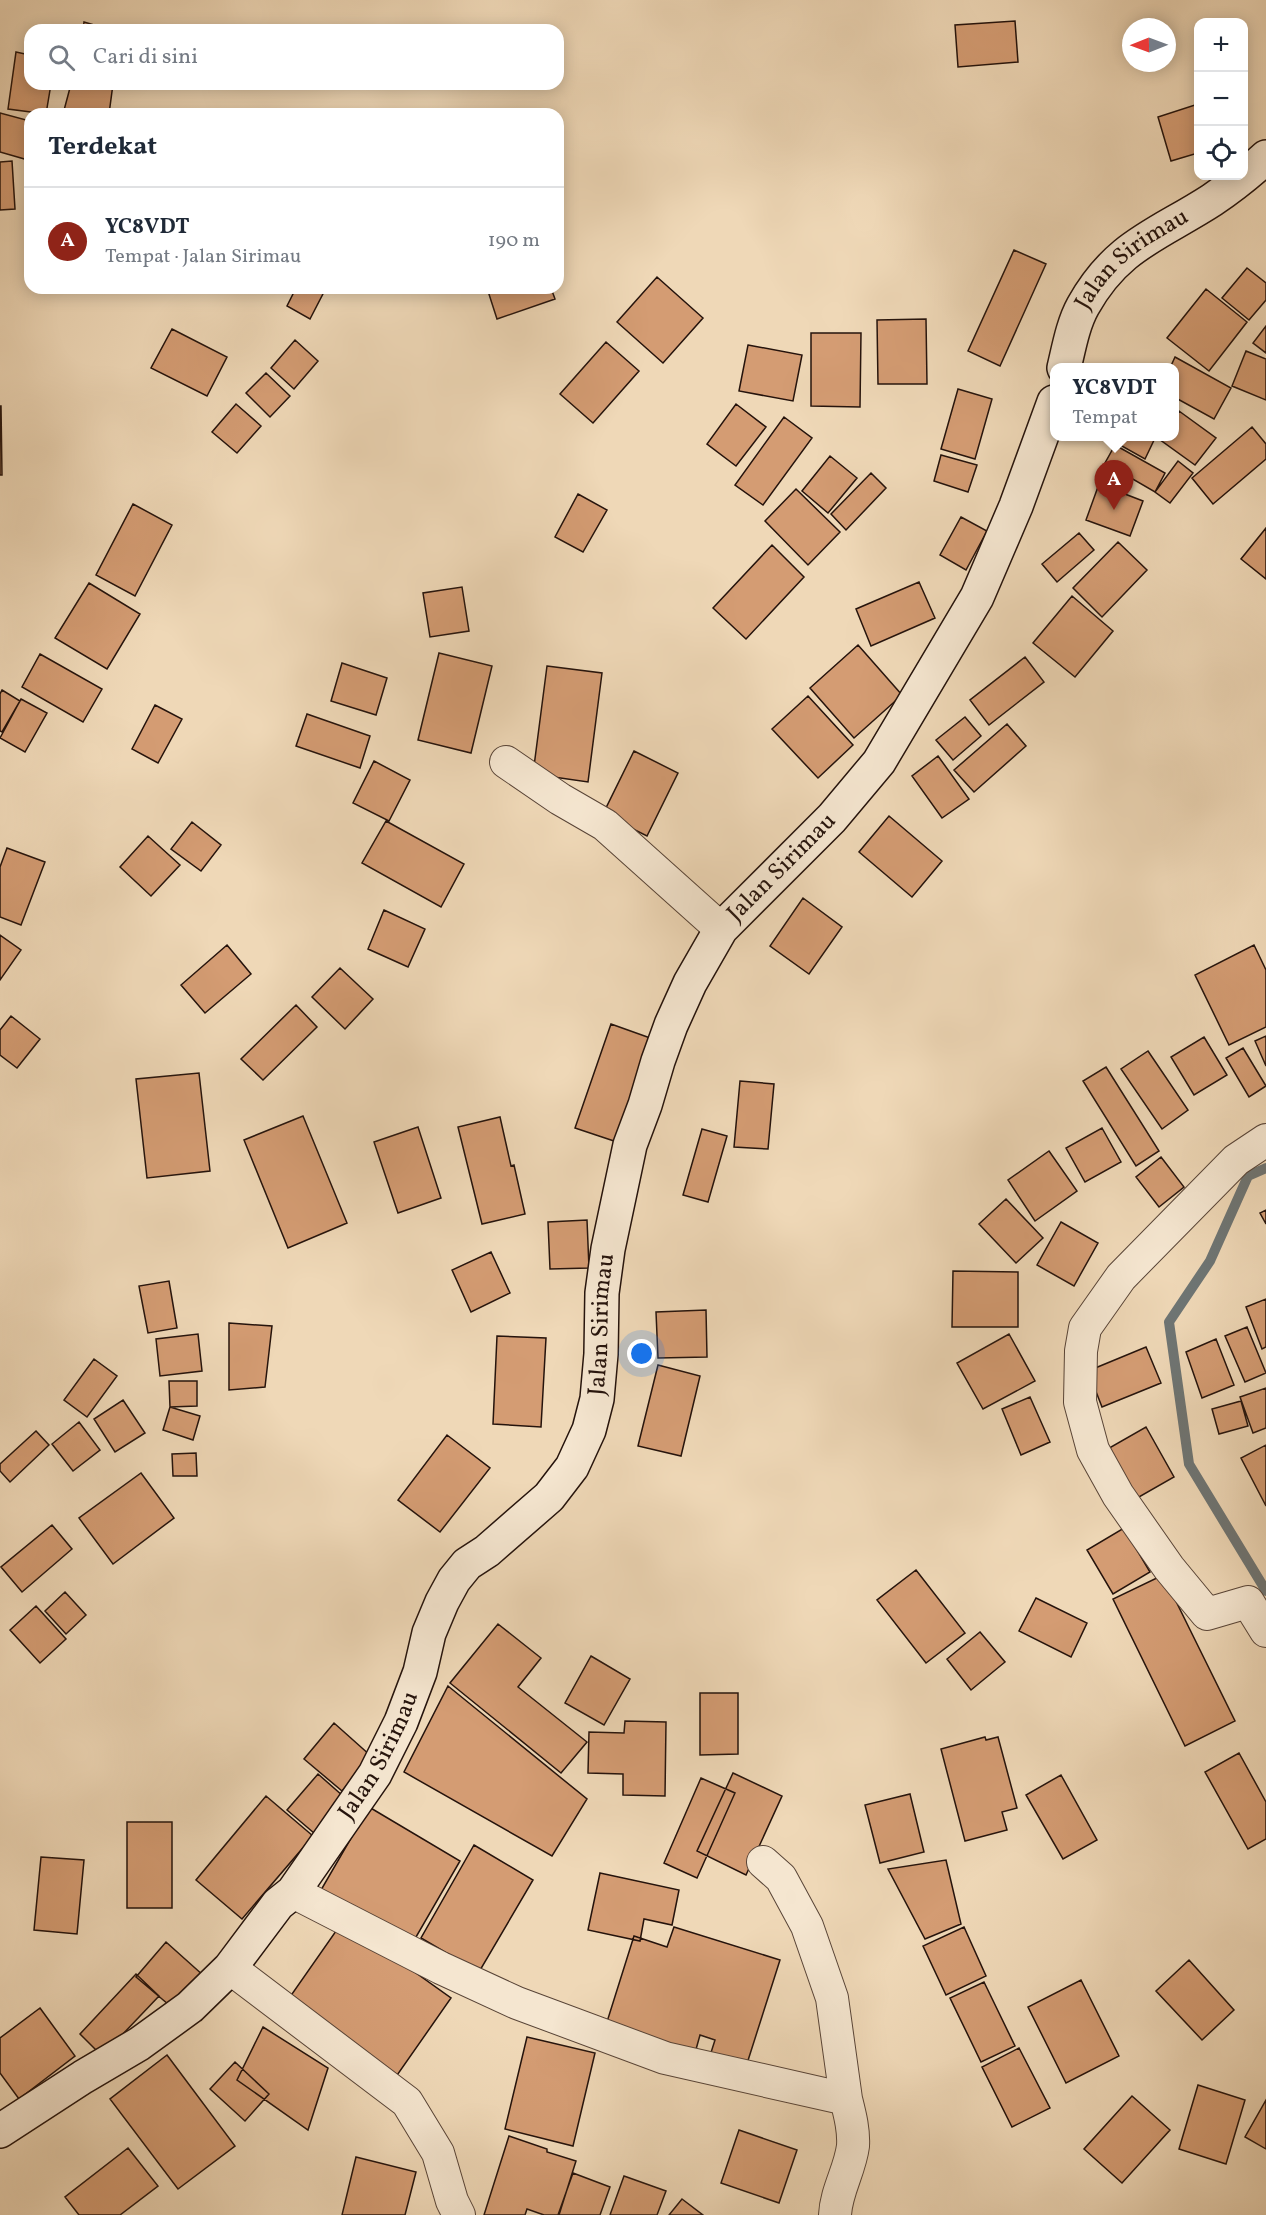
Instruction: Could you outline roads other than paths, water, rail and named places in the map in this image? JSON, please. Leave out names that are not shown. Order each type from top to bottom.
[{"type":"main road","name":"Jalan Sirimau","points":[[1066,363],[1082,308],[1096,285],[1116,260],[1136,244],[1212,200],[1266,157]]},
{"type":"main road","name":"Jalan Sirimau","points":[[0,2131],[139,2044],[190,2007],[230,1968],[279,1904],[293,1892],[375,1774],[401,1722],[420,1672],[429,1633],[454,1580],[467,1564],[487,1551],[549,1497],[572,1467],[589,1430],[597,1400],[601,1354],[602,1293],[608,1249],[630,1145],[671,1025],[690,983],[721,929],[832,818],[879,762],[977,597],[1017,506],[1050,413]]},
{"type":"street","points":[[506,762],[560,799],[605,825],[721,929]]},
{"type":"street","points":[[1266,1140],[1236,1160],[1121,1278],[1085,1328],[1081,1351],[1080,1402],[1093,1450],[1118,1495],[1169,1568],[1207,1614],[1248,1602],[1266,1631]]},
{"type":"street","points":[[763,1862],[781,1878],[807,1926],[832,1998],[846,2099],[852,2125],[853,2147],[835,2205],[835,2215]]},
{"type":"street","points":[[293,1892],[441,1968],[517,2003],[665,2058],[846,2099]]},
{"type":"street","points":[[230,1968],[407,2102],[438,2152],[452,2201],[459,2215]]},
{"type":"waterway","points":[[1266,1168],[1248,1176],[1210,1261],[1169,1322],[1189,1464],[1266,1591]]},
{"type":"place","name":"YC8VDT","points":[[1114,510]]}]
